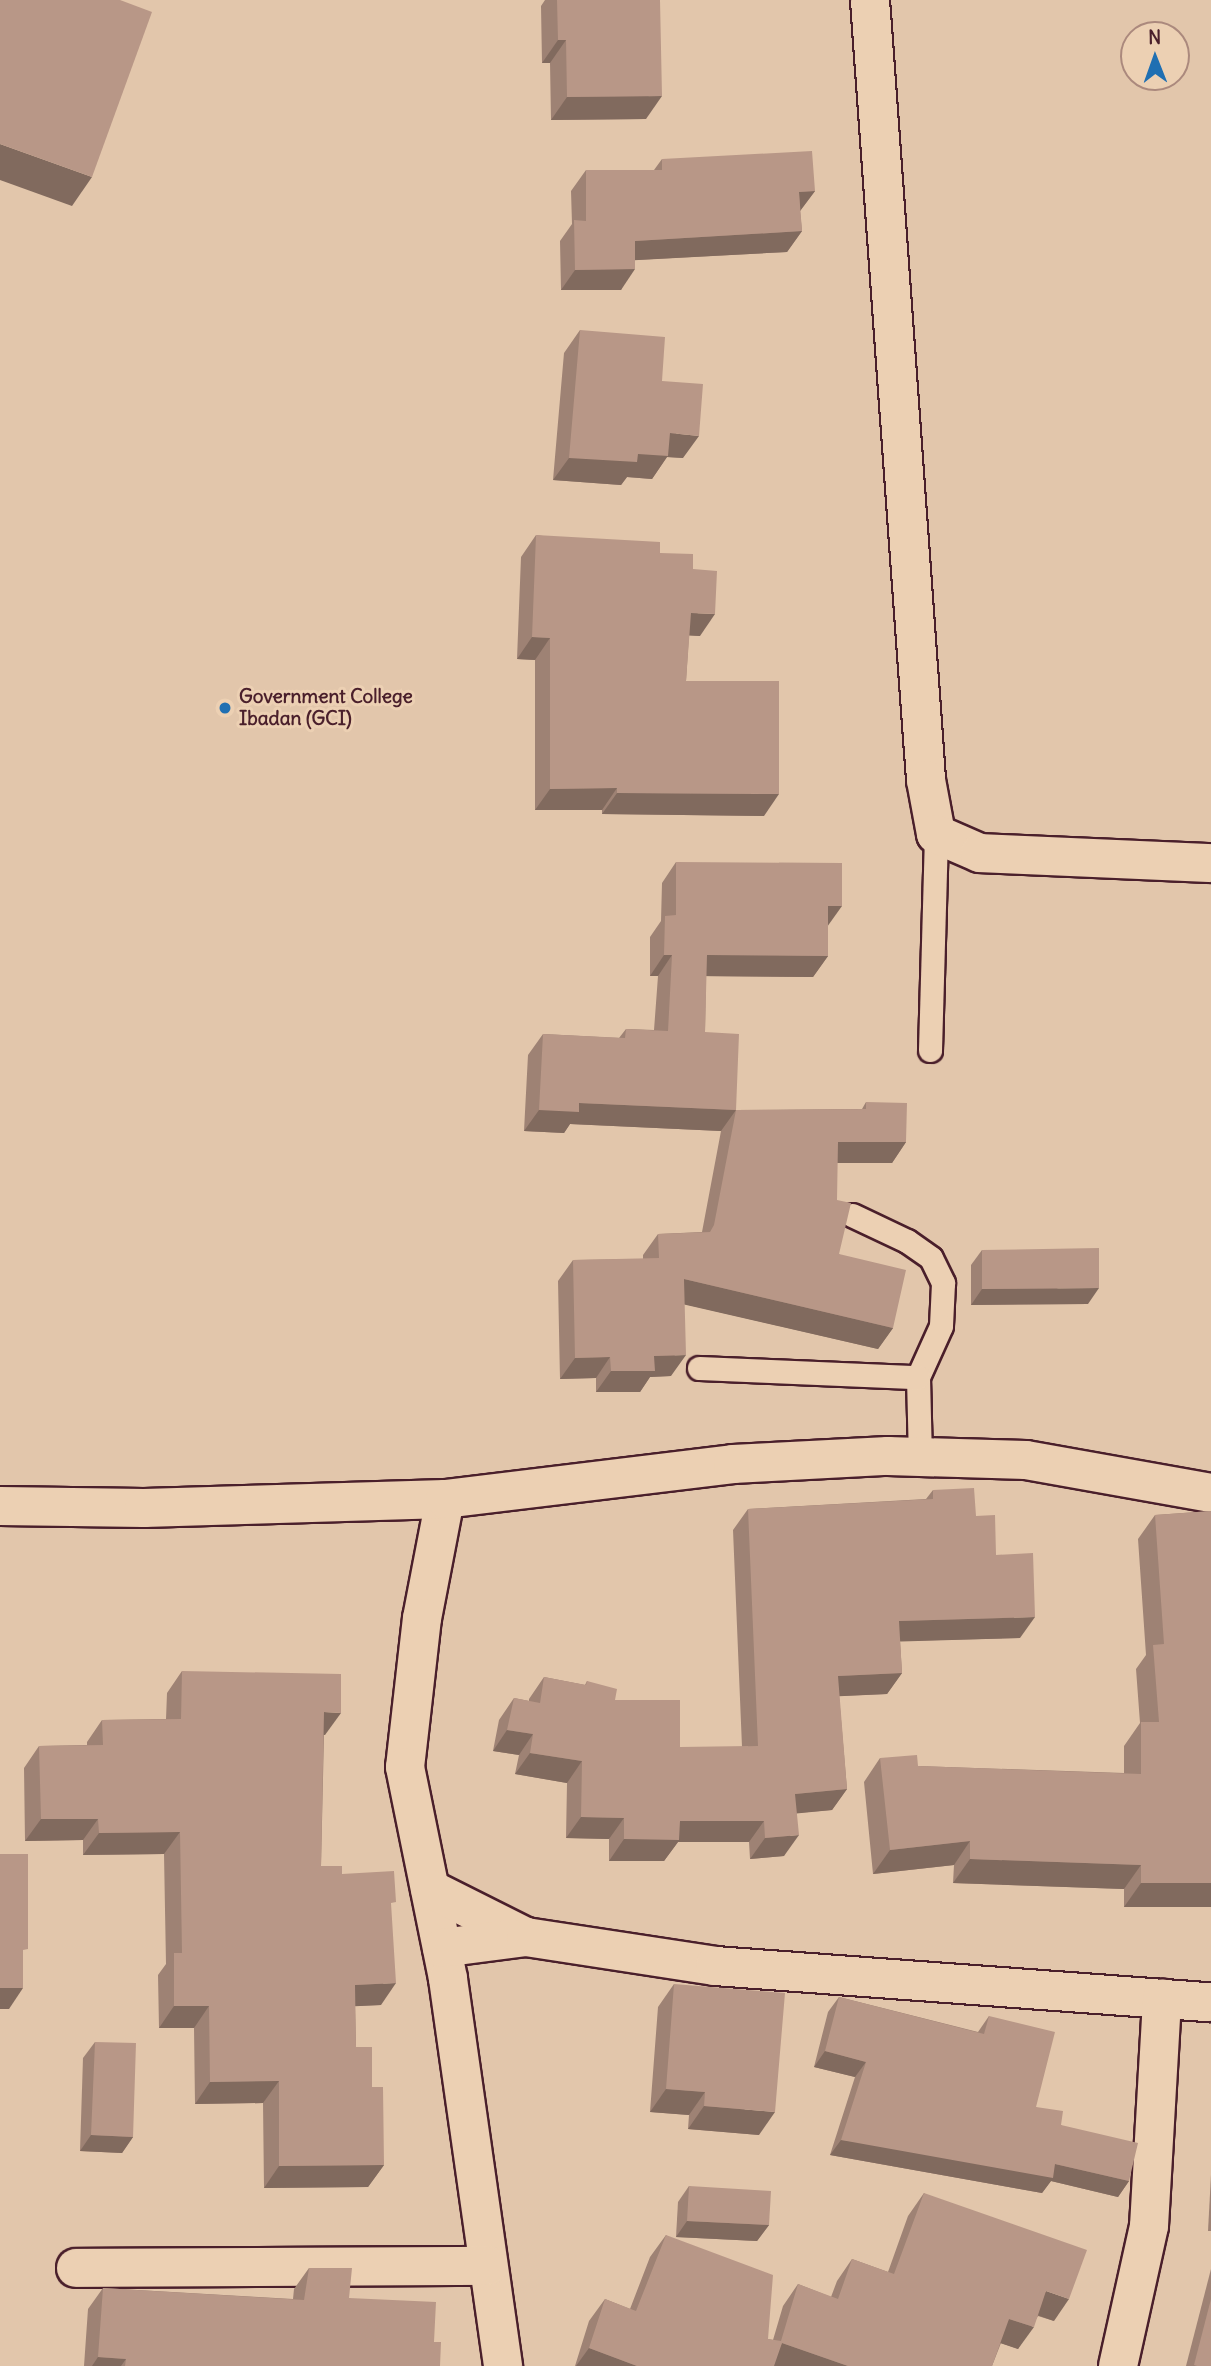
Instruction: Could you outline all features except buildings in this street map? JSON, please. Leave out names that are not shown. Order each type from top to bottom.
[{"type":"street","points":[[870,0],[926,780],[936,834],[980,853],[1211,863]]},
{"type":"street","points":[[0,1506],[144,1508],[445,1499],[733,1464],[920,1457],[1026,1460],[1211,1493]]},
{"type":"street","points":[[445,1499],[422,1618],[405,1767],[442,1948],[503,2366]]},
{"type":"street","points":[[430,1889],[526,1937]]},
{"type":"street","points":[[442,1948],[526,1937],[715,1966],[1211,2001]]},
{"type":"street","points":[[1118,2366],[1149,2225],[1162,1998]]},
{"type":"street","points":[[76,2268],[488,2266]]},
{"type":"lane","points":[[930,1050],[936,834]]},
{"type":"lane","points":[[852,1215],[923,1252],[943,1283],[941,1326],[918,1377],[920,1457]]},
{"type":"lane","points":[[699,1368],[918,1377]]},
{"type":"place","name":"Government College Ibadan (GCI)","points":[[225,708]]}]
